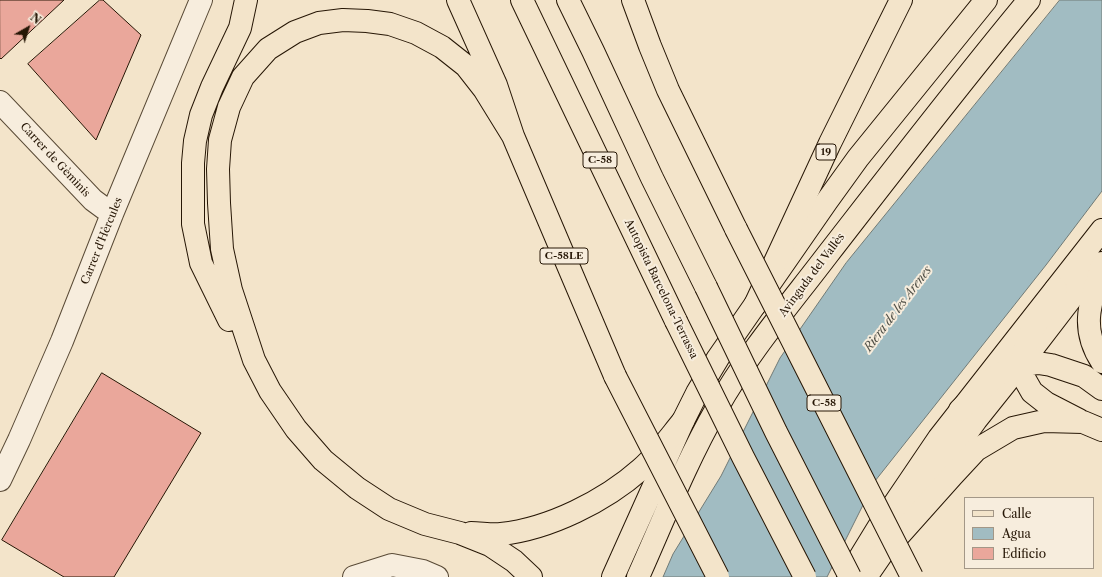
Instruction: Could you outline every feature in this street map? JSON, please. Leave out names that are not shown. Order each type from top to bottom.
[{"type":"main road","points":[[246,0],[240,28],[212,87],[201,115],[195,141],[193,163],[193,224],[201,263],[233,329],[254,360],[270,391],[291,423],[323,460],[357,488],[389,509],[425,524],[460,533],[490,545],[514,561],[531,577]]},
{"type":"main road","name":"C-58LE","points":[[458,0],[496,85],[513,136],[616,376],[718,577]]},
{"type":"main road","name":"Autopista Barcelona-Terrassa","points":[[522,0],[676,321],[743,457],[805,577]]},
{"type":"main road","points":[[568,0],[652,178],[776,432],[849,577]]},
{"type":"main road","name":"C-58","points":[[633,0],[668,90],[736,229],[912,577]]},
{"type":"main road","name":"19","points":[[755,305],[827,150],[901,0]]},
{"type":"main road","points":[[613,577],[682,421],[718,358],[822,207],[858,158],[986,0]]},
{"type":"main road","name":"Avinguda del Vallès","points":[[638,577],[685,471],[717,408],[750,358],[884,181],[1029,0]]},
{"type":"main road","points":[[254,360],[231,290],[222,249],[218,169],[220,140],[229,107],[243,77],[268,49],[295,32],[320,23],[344,20],[390,24],[416,32],[442,47],[466,66],[484,89],[513,136]]},
{"type":"main road","points":[[849,577],[878,528],[918,467],[960,410],[1102,230]]},
{"type":"main road","points":[[1102,264],[1091,300],[1089,323],[1090,336],[1102,362]]},
{"type":"main road","points":[[866,577],[976,420],[1086,279],[1102,264]]},
{"type":"main road","points":[[1056,289],[1029,336],[1020,365],[1024,378],[1032,392],[1046,403],[1092,426]]},
{"type":"main road","points":[[960,410],[996,376],[1020,365],[1038,363],[1051,365],[1084,376],[1102,389]]},
{"type":"main road","points":[[460,533],[501,534],[533,528],[563,518],[592,503],[619,486],[641,469],[659,451],[682,421]]},
{"type":"main road","points":[[885,551],[976,450],[1013,428],[1044,421],[1092,426]]},
{"type":"street","name":"Carrer d'Hèrcules","points":[[0,480],[62,341],[112,214],[201,0]]},
{"type":"street","name":"Carrer de Gèminis","points":[[0,102],[93,200],[112,214]]},
{"type":"street","points":[[354,577],[392,565],[423,571],[437,577]]},
{"type":"water","name":"Riera de les Arenes","points":[[1060,0],[1102,0],[1102,191],[1046,265],[875,481],[827,577],[663,577],[673,554],[721,476],[780,358],[846,263]]},
{"type":"building","points":[[0,0],[64,0],[1,59]]},
{"type":"building","points":[[100,0],[103,0],[141,35],[96,140],[28,64]]},
{"type":"building","points":[[102,373],[201,433],[114,577],[64,577],[2,540]]}]
